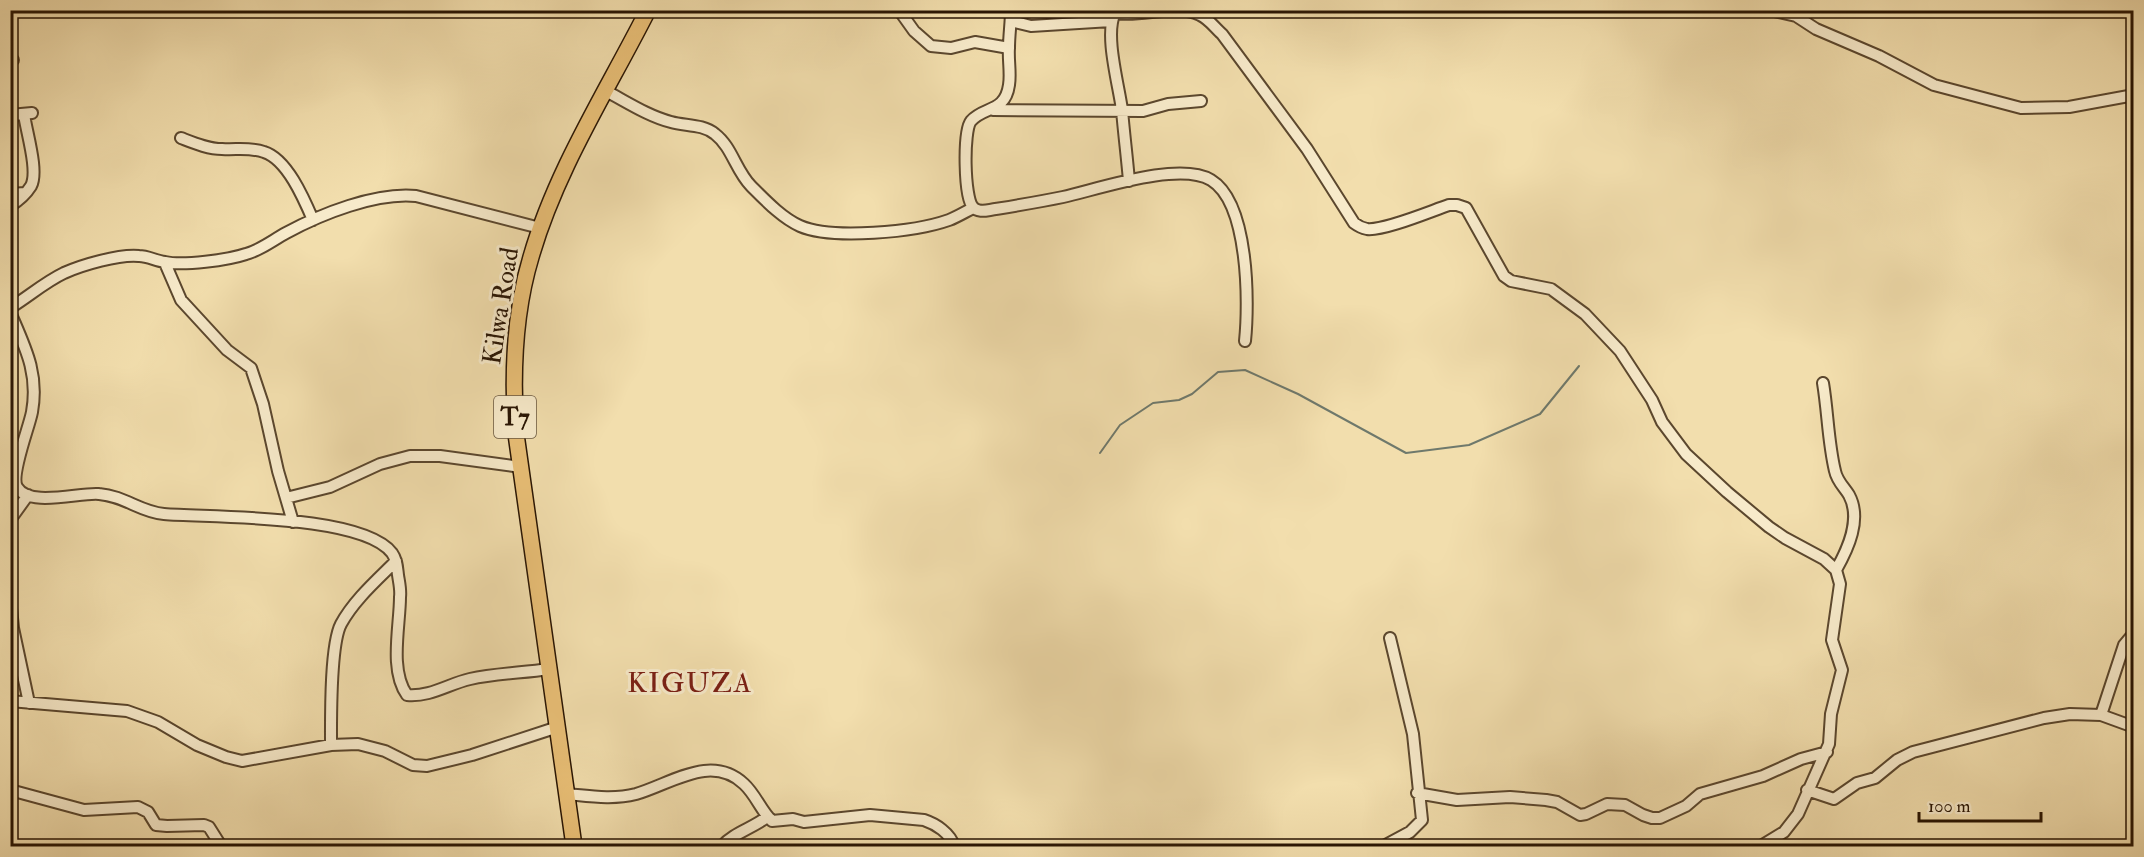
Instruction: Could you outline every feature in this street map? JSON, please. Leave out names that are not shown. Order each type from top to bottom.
[{"type":"highway","name":"Kilwa Road","points":[[574,846],[516,434],[513,367],[526,279],[540,228],[559,185],[648,10]]},
{"type":"street","points":[[899,10],[914,31],[931,45],[951,48],[975,42],[1009,48]]},
{"type":"street","points":[[1770,10],[1796,16],[1816,29],[1879,56],[1934,85],[2021,108],[2070,108],[2133,95]]},
{"type":"street","points":[[993,110],[1005,98],[1009,85],[1011,16],[1031,26],[1113,15],[1193,12],[1210,22],[1291,126],[1322,170],[1354,223],[1366,229],[1382,228],[1449,205],[1466,208],[1504,276],[1511,281],[1551,289],[1585,314],[1620,351],[1652,400],[1662,422],[1686,454],[1764,523],[1785,538],[1824,559],[1836,570],[1840,584],[1832,640],[1842,670],[1832,707],[1831,736],[1827,752],[1807,790],[1798,814],[1784,832],[1761,846]]},
{"type":"street","points":[[1113,15],[1114,61],[1122,110],[1129,181]]},
{"type":"street","points":[[606,91],[672,122],[703,128],[714,133],[737,162],[749,184],[784,216],[798,226],[813,231],[855,233],[918,227],[950,220],[973,208]]},
{"type":"street","points":[[1201,101],[1167,104],[1143,111],[993,110],[982,113],[970,123],[968,132],[968,197],[973,208],[979,211],[1063,197],[1129,181],[1175,174],[1191,173],[1211,181],[1225,196],[1235,217],[1245,263],[1248,285],[1245,341]]},
{"type":"street","points":[[10,116],[28,114],[33,166],[32,185],[10,207]]},
{"type":"street","points":[[181,138],[201,146],[267,152],[289,174],[313,220]]},
{"type":"street","points":[[10,194],[26,193]]},
{"type":"street","points":[[540,228],[416,196],[380,197],[313,220],[249,254],[179,264],[141,256],[126,256],[64,273],[10,310],[33,371],[34,398],[15,481],[18,489],[28,495],[65,497],[98,494],[124,498],[141,508],[164,514],[253,517],[344,530],[370,538],[385,546],[396,561],[400,594],[397,628],[399,674],[407,695],[426,695],[470,679],[549,669]]},
{"type":"street","points":[[165,262],[181,300],[227,350],[251,368],[263,404],[278,471],[293,522]]},
{"type":"street","points":[[1824,383],[1835,474],[1848,494],[1855,514],[1852,532],[1836,570]]},
{"type":"street","points":[[286,498],[330,487],[380,464],[410,456],[440,456],[521,467]]},
{"type":"street","points":[[10,520],[28,495]]},
{"type":"street","points":[[332,745],[335,642],[340,625],[353,606],[396,561]]},
{"type":"street","points":[[10,598],[13,628],[29,703]]},
{"type":"street","points":[[2101,715],[2124,645],[2133,633]]},
{"type":"street","points":[[1384,846],[1410,832],[1422,820],[1417,793],[1413,734],[1390,638]]},
{"type":"street","points":[[10,701],[127,711],[158,722],[197,745],[242,761],[332,745],[369,745],[413,765],[427,766],[472,755],[558,727]]},
{"type":"street","points":[[1807,790],[1834,800],[1859,782],[1875,778],[1897,760],[1913,752],[2044,718],[2070,714],[2101,715],[2133,727]]},
{"type":"street","points":[[1417,793],[1457,800],[1510,797],[1546,800],[1557,802],[1580,815],[1607,804],[1625,805],[1643,815],[1660,818],[1686,806],[1700,794],[1763,776],[1801,759],[1827,752]]},
{"type":"street","points":[[566,794],[610,797],[634,795],[681,776],[709,770],[733,776],[744,784],[772,821],[793,819],[804,822],[870,815],[924,820],[931,822],[946,833],[954,846]]},
{"type":"street","points":[[10,790],[84,810],[138,807],[148,812],[156,825],[204,825],[209,827],[221,846]]},
{"type":"street","points":[[722,846],[729,838],[767,817]]},
{"type":"waterway","points":[[1100,453],[1120,425],[1153,403],[1179,400],[1192,394],[1218,372],[1245,370],[1298,394],[1406,453],[1469,445],[1540,414],[1579,366]]},
{"type":"district","name":"KIGUZA","points":[[690,683]]}]
